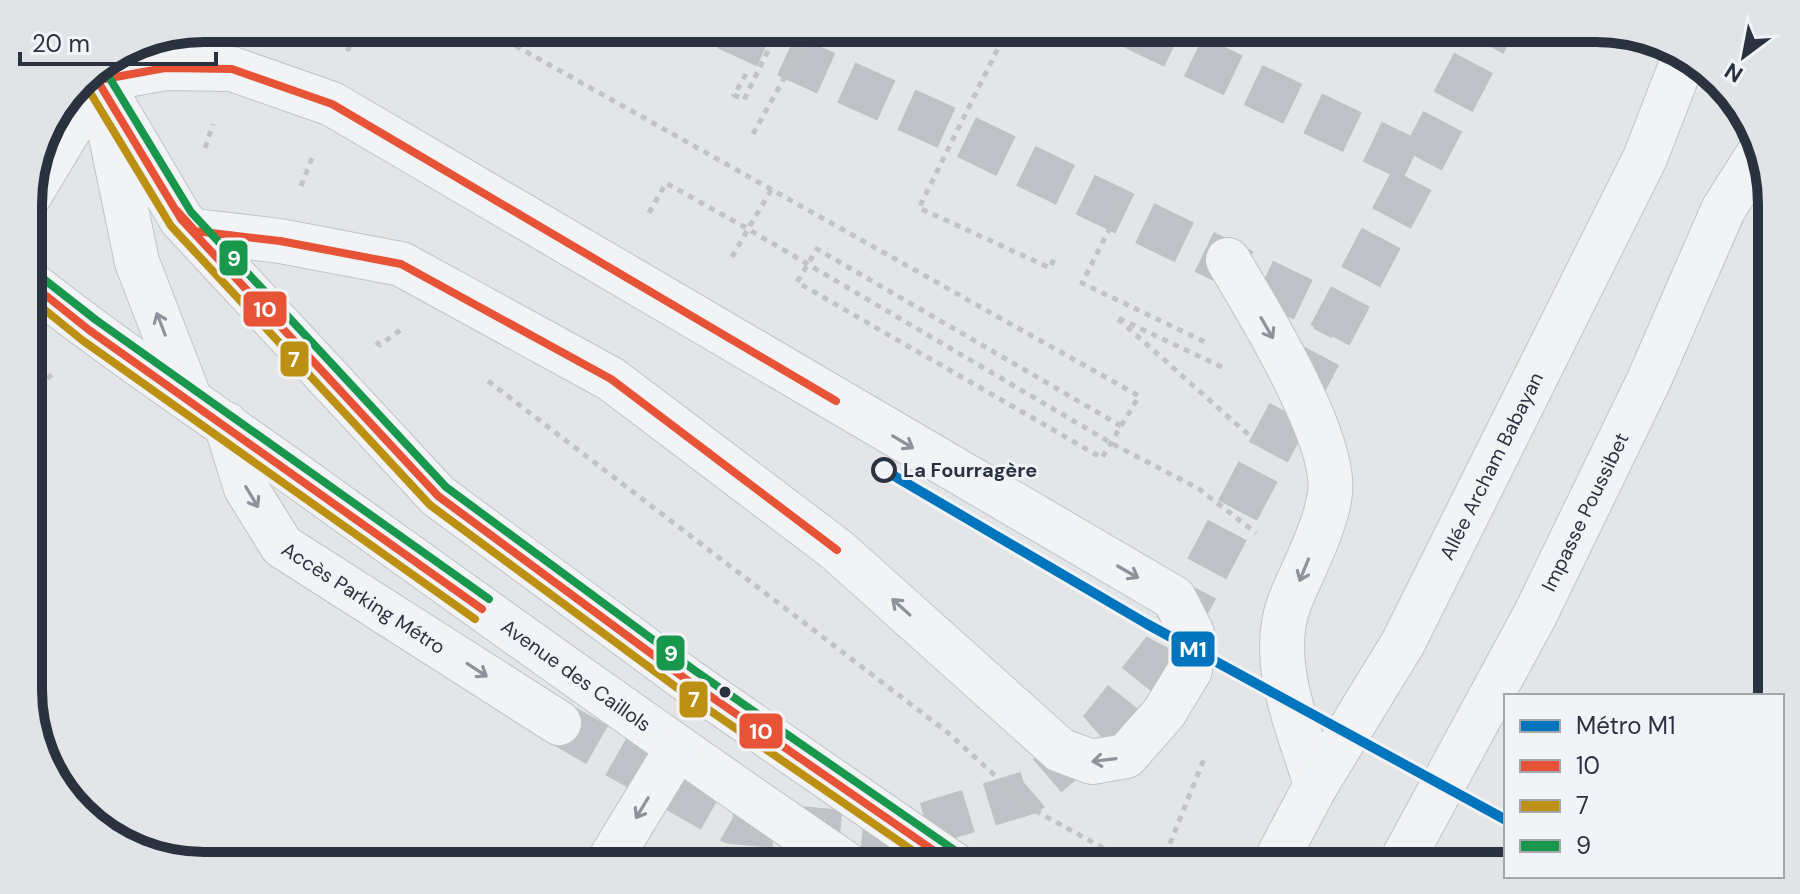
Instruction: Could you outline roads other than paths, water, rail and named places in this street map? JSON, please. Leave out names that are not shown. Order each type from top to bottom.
[{"type":"street","name":"Allée Archam Babayan","points":[[1280,852],[1316,785],[1410,629],[1645,158],[1681,66]]},
{"type":"street","points":[[115,69],[232,69],[332,104],[1174,598],[1192,633],[1190,670],[1164,713],[1126,756],[1092,762],[1060,750],[837,550],[611,379],[401,264],[280,241],[195,231]]},
{"type":"street","points":[[104,75],[181,219],[438,496],[687,680],[936,852]]},
{"type":"street","points":[[103,77],[137,262],[189,397]]},
{"type":"street","points":[[48,163],[89,90]]},
{"type":"street","name":"Impasse Poussibet","points":[[1407,852],[1535,615],[1649,380],[1723,210],[1752,164]]},
{"type":"street","points":[[1228,260],[1283,355],[1326,454],[1331,493],[1288,605],[1280,654],[1316,785]]},
{"type":"street","name":"Avenue des Caillols","points":[[42,292],[89,330],[189,397],[677,749],[828,852]]},
{"type":"street","name":"Accès Parking Métro","points":[[226,424],[246,488],[282,546],[559,723]]},
{"type":"street","points":[[614,852],[677,749]]},
{"type":"tunnel","points":[[757,42],[958,133],[1341,318]]},
{"type":"tunnel","points":[[1163,42],[1421,165]]},
{"type":"tunnel","points":[[559,723],[732,822],[887,836],[1027,793],[1101,729],[1164,650],[1485,42]]},
{"type":"metro line","name":"M1","points":[[884,470],[1147,624],[1504,819]]},
{"type":"place","name":"La Fourragère","points":[[884,470]]}]
